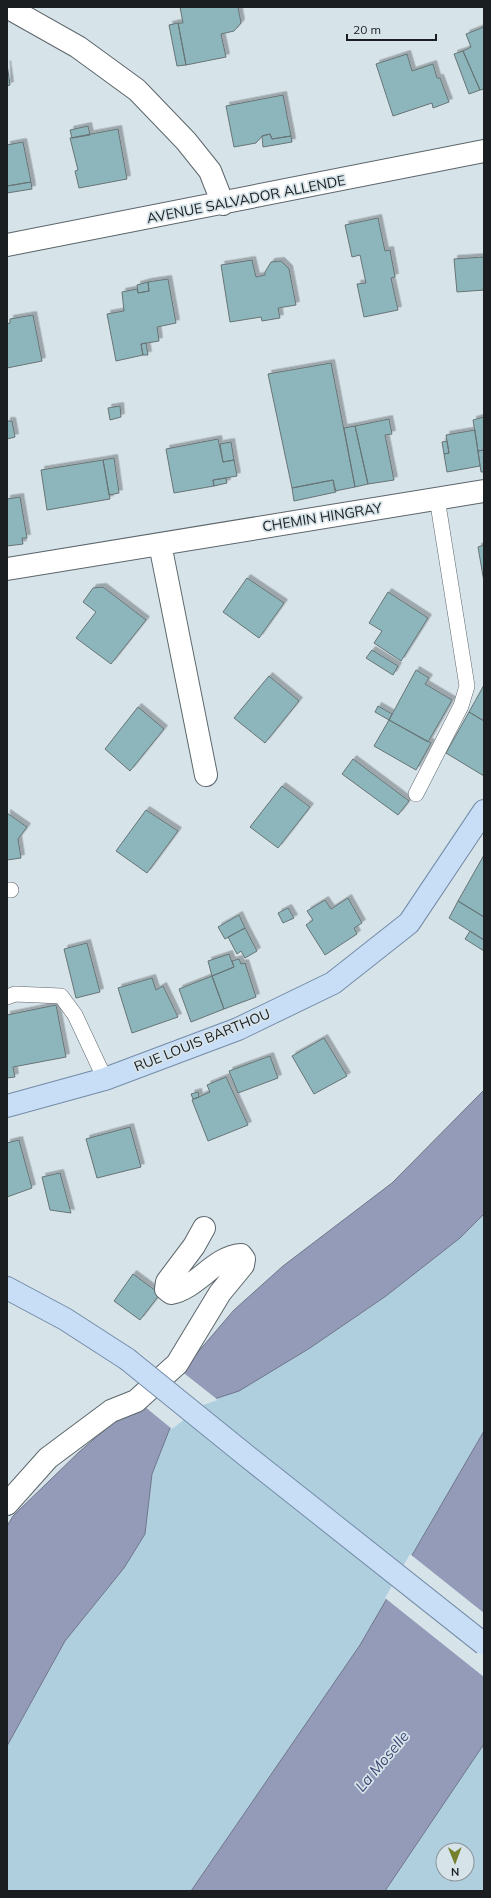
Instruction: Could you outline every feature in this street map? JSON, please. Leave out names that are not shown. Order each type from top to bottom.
[{"type":"main road","name":"RUE LOUIS BARTHOU","points":[[7,1106],[105,1079],[238,1029],[333,983],[409,923],[484,811]]},
{"type":"main road","points":[[9,1289],[65,1319],[127,1359],[248,1458],[484,1644]]},
{"type":"street","points":[[7,7],[78,47],[136,90],[186,141],[210,171],[223,204]]},
{"type":"street","name":"AVENUE SALVADOR ALLENDE","points":[[7,245],[223,204],[484,151]]},
{"type":"street","name":"CHEMIN HINGRAY","points":[[7,569],[484,491]]},
{"type":"street","points":[[160,544],[206,775]]},
{"type":"street","points":[[7,1504],[48,1458],[111,1411],[136,1401],[177,1364],[220,1293],[243,1265],[244,1259],[241,1255],[234,1256],[213,1268],[180,1292],[171,1293],[166,1289],[167,1282],[194,1246],[204,1228]]},
{"type":"lane","points":[[416,794],[460,706],[468,686],[437,498]]},
{"type":"lane","points":[[7,997],[16,994],[61,996],[75,1015],[105,1079]]},
{"type":"shaded area","points":[[484,1214],[484,1431],[360,1645],[191,1891],[7,1891],[7,1746],[65,1641],[124,1568],[145,1534],[152,1474],[170,1428],[202,1403],[310,1348],[386,1296],[460,1238]]},
{"type":"shaded area","points":[[484,1744],[484,1891],[385,1891]]},
{"type":"water","points":[[484,1090],[484,1214],[460,1238],[386,1296],[310,1348],[239,1391],[202,1403],[170,1428],[152,1474],[145,1534],[124,1568],[65,1641],[7,1746],[7,1526],[13,1516],[79,1452],[115,1421],[180,1373],[234,1310],[283,1266],[392,1183]]},
{"type":"water","name":"La Moselle","points":[[484,1431],[484,1744],[385,1891],[191,1891],[360,1645]]},
{"type":"pier","points":[[180,1370],[218,1400],[203,1405],[172,1429],[139,1402]]},
{"type":"pier","points":[[410,1554],[484,1613],[484,1677],[385,1598]]},
{"type":"building","points":[[180,7],[238,7],[241,23],[234,31],[221,34],[226,57],[186,65],[178,23],[183,23]]},
{"type":"building","points":[[178,23],[186,65],[177,66],[169,25]]},
{"type":"building","points":[[484,27],[484,89],[480,90],[463,51],[471,47],[466,34]]},
{"type":"building","points":[[463,51],[480,90],[469,94],[454,54]]},
{"type":"building","points":[[407,54],[412,71],[433,64],[437,78],[440,78],[449,102],[433,108],[432,103],[393,116],[376,64]]},
{"type":"building","points":[[7,64],[10,85],[7,86]]},
{"type":"building","points":[[283,95],[291,136],[272,139],[270,134],[262,136],[256,143],[234,147],[226,106]]},
{"type":"building","points":[[88,126],[90,135],[72,138],[70,130]]},
{"type":"building","points":[[118,129],[127,179],[79,188],[75,171],[78,170],[70,138]]},
{"type":"building","points":[[270,134],[272,139],[291,136],[292,142],[263,147],[262,136]]},
{"type":"building","points":[[23,142],[31,182],[7,186],[7,145]]},
{"type":"building","points":[[31,182],[32,189],[7,193],[7,186]]},
{"type":"building","points":[[378,218],[385,251],[390,250],[395,277],[391,278],[398,310],[364,317],[357,284],[366,283],[360,255],[352,257],[345,225]]},
{"type":"building","points":[[484,257],[484,290],[457,292],[454,259]]},
{"type":"building","points":[[252,260],[256,277],[265,275],[265,272],[271,262],[281,261],[289,269],[296,305],[278,308],[280,318],[262,321],[261,317],[230,322],[221,265]]},
{"type":"building","points":[[168,279],[176,323],[157,327],[159,341],[141,344],[143,355],[116,361],[107,314],[124,311],[122,292],[137,289],[138,293],[149,291],[148,282]]},
{"type":"building","points":[[148,282],[149,291],[138,293],[137,285]]},
{"type":"building","points":[[33,315],[42,361],[7,368],[7,324],[10,323],[10,319]]},
{"type":"building","points":[[146,343],[148,355],[143,355],[141,344]]},
{"type":"building","points":[[331,363],[355,487],[335,491],[333,480],[292,488],[268,374]]},
{"type":"building","points":[[120,406],[121,417],[110,420],[108,408]]},
{"type":"building","points":[[484,417],[484,450],[478,451],[473,420]]},
{"type":"building","points":[[389,419],[392,434],[385,435],[394,480],[368,484],[355,426]]},
{"type":"building","points":[[7,421],[12,421],[15,437],[7,439]]},
{"type":"building","points":[[355,426],[368,484],[355,487],[344,428]]},
{"type":"building","points":[[475,430],[480,466],[447,472],[444,454],[449,453],[446,435]]},
{"type":"building","points":[[218,439],[223,462],[234,460],[237,476],[213,480],[214,486],[174,493],[166,449]]},
{"type":"building","points":[[447,441],[449,453],[444,454],[442,442]]},
{"type":"building","points":[[231,442],[234,460],[223,462],[220,444]]},
{"type":"building","points":[[484,450],[484,472],[481,472],[478,451]]},
{"type":"building","points":[[114,458],[119,493],[109,495],[103,460]]},
{"type":"building","points":[[103,460],[110,499],[47,510],[41,470]]},
{"type":"building","points":[[226,478],[227,483],[214,486],[213,480]]},
{"type":"building","points":[[333,480],[336,492],[294,501],[292,488]]},
{"type":"building","points":[[20,497],[27,538],[22,538],[23,544],[7,546],[7,499]]},
{"type":"building","points":[[484,545],[484,582],[478,547]]},
{"type":"building","points":[[247,578],[284,603],[259,638],[223,612]]},
{"type":"building","points":[[103,587],[146,620],[111,664],[76,638],[96,612],[83,602],[93,588]]},
{"type":"building","points":[[388,592],[428,618],[401,661],[374,643],[382,631],[369,623]]},
{"type":"building","points":[[372,650],[398,666],[393,675],[366,658]]},
{"type":"building","points":[[416,670],[429,678],[425,684],[452,700],[428,742],[389,720]]},
{"type":"building","points":[[269,676],[299,701],[265,743],[234,718]]},
{"type":"building","points":[[484,685],[484,721],[469,712]]},
{"type":"building","points":[[378,706],[392,714],[389,720],[375,712]]},
{"type":"building","points":[[138,707],[164,729],[130,771],[105,749]]},
{"type":"building","points":[[469,712],[484,721],[484,776],[446,753]]},
{"type":"building","points":[[389,720],[431,743],[416,770],[374,746]]},
{"type":"building","points":[[353,759],[409,801],[398,815],[342,774]]},
{"type":"building","points":[[282,786],[310,807],[278,848],[250,827]]},
{"type":"building","points":[[146,810],[178,831],[147,873],[116,851]]},
{"type":"building","points":[[7,813],[27,827],[18,839],[21,858],[7,860]]},
{"type":"building","points":[[484,855],[484,917],[458,901]]},
{"type":"building","points":[[348,898],[362,923],[354,928],[357,934],[325,955],[306,925],[313,920],[307,911],[325,900],[331,909]]},
{"type":"building","points":[[458,901],[484,917],[484,940],[449,918]]},
{"type":"building","points":[[288,908],[294,918],[283,923],[278,913]]},
{"type":"building","points":[[239,915],[245,928],[225,939],[218,927]]},
{"type":"building","points":[[245,928],[257,951],[245,958],[241,951],[237,954],[228,937]]},
{"type":"building","points":[[470,931],[484,940],[484,951],[465,939]]},
{"type":"building","points":[[87,943],[100,992],[76,998],[64,949]]},
{"type":"building","points":[[229,954],[234,967],[212,976],[208,961]]},
{"type":"building","points":[[239,959],[241,964],[245,963],[256,997],[224,1009],[212,976],[234,967],[232,961]]},
{"type":"building","points":[[212,976],[224,1009],[191,1022],[179,989]]},
{"type":"building","points":[[152,978],[156,990],[163,986],[178,1017],[132,1033],[118,988]]},
{"type":"building","points":[[56,1005],[66,1057],[13,1067],[15,1077],[7,1078],[7,1015]]},
{"type":"building","points":[[324,1038],[347,1076],[314,1094],[292,1056]]},
{"type":"building","points":[[270,1056],[278,1078],[238,1093],[229,1071]]},
{"type":"building","points":[[226,1077],[248,1125],[208,1141],[192,1100],[210,1092],[207,1085]]},
{"type":"building","points":[[198,1092],[199,1097],[193,1099],[191,1094]]},
{"type":"building","points":[[130,1127],[141,1167],[97,1178],[86,1139]]},
{"type":"building","points":[[19,1140],[32,1188],[7,1197],[7,1143]]},
{"type":"building","points":[[60,1173],[71,1213],[50,1210],[42,1177]]},
{"type":"building","points":[[133,1274],[160,1294],[140,1320],[114,1301]]}]
